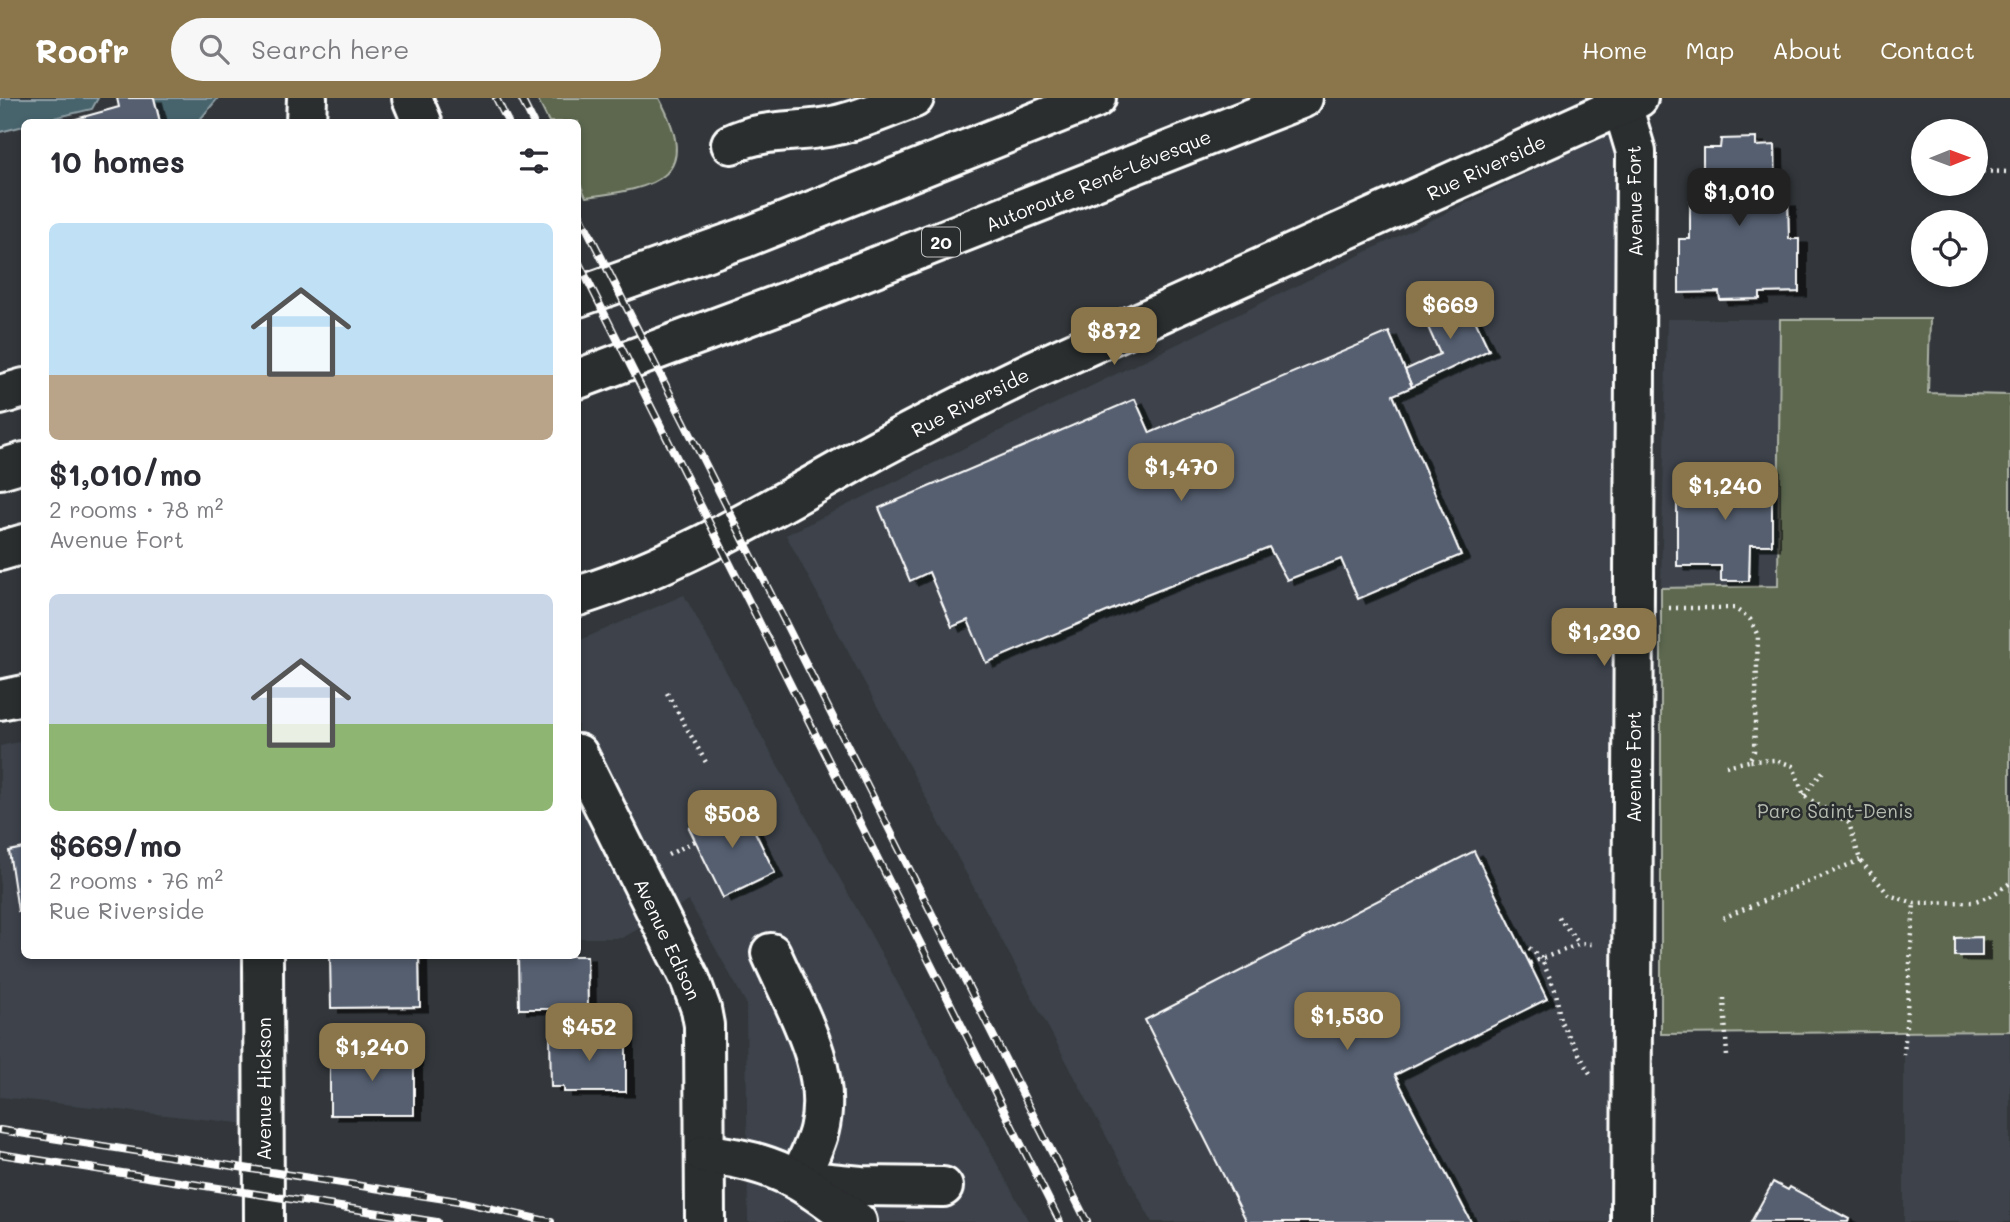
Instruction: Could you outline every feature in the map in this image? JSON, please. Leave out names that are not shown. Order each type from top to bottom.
[{"type":"main road","points":[[306,119],[307,98]]},
{"type":"main road","points":[[412,98],[421,119]]},
{"type":"main road","points":[[731,144],[746,136],[765,132],[836,126],[914,98]]},
{"type":"main road","points":[[581,296],[744,237],[1097,98]]},
{"type":"main road","name":"Autoroute René-Lévesque","points":[[581,378],[778,305],[1303,98]]},
{"type":"main road","name":"Rue Riverside","points":[[581,595],[626,580],[727,534],[911,432],[1032,371],[1630,102]]},
{"type":"main road","name":"Avenue Fort","points":[[1630,102],[1636,152],[1631,1222]]},
{"type":"main road","points":[[581,267],[744,237]]},
{"type":"main road","points":[[0,394],[21,389]]},
{"type":"main road","points":[[0,469],[21,463]]},
{"type":"main road","points":[[0,551],[21,545]]},
{"type":"main road","points":[[0,700],[21,696]]},
{"type":"main road","name":"Avenue Edison","points":[[581,760],[690,979],[701,1009],[704,1043],[705,1222]]},
{"type":"main road","points":[[771,953],[811,1043],[821,1087],[820,1127],[814,1147],[798,1180]]},
{"type":"main road","name":"Avenue Hickson","points":[[263,959],[264,1222]]},
{"type":"main road","points":[[705,1154],[772,1166],[798,1180],[857,1222]]},
{"type":"main road","points":[[798,1180],[861,1186],[943,1188]]},
{"type":"path","points":[[1988,172],[2010,172]]},
{"type":"path","points":[[1659,608],[1734,608],[1750,619],[1758,636],[1754,751],[1749,761]]},
{"type":"path","points":[[667,693],[708,766]]},
{"type":"path","points":[[1726,766],[1749,761],[1776,760],[1793,766],[1804,796],[1849,823],[1860,860],[1889,895],[1914,903],[1972,902],[1991,896],[2010,883]]},
{"type":"path","points":[[1804,796],[1824,770]]},
{"type":"path","points":[[1723,918],[1860,860]]},
{"type":"path","points":[[1904,1055],[1914,903]]},
{"type":"path","points":[[1558,917],[1580,944]]},
{"type":"path","points":[[1530,963],[1580,944],[1632,945]]},
{"type":"path","points":[[1529,948],[1541,958],[1556,992],[1560,1020],[1591,1075]]},
{"type":"path","points":[[1724,998],[1727,1057]]},
{"type":"shaded area","points":[[1620,128],[1612,1222],[1152,1222],[786,535]]},
{"type":"shaded area","points":[[1667,319],[1780,319],[1778,586],[1661,588]]},
{"type":"shaded area","points":[[684,595],[1029,1222],[748,1222],[746,1003],[689,901],[622,938],[581,938],[581,640]]},
{"type":"shaded area","points":[[21,742],[21,959],[267,959],[267,1126],[0,1097],[0,746]]},
{"type":"shaded area","points":[[2010,1031],[2010,1222],[1904,1222],[1904,1032]]},
{"type":"green space","points":[[537,98],[659,98],[671,125],[676,146],[674,162],[666,174],[652,183],[634,189],[586,197],[581,186],[581,119],[548,119]]},
{"type":"green space","name":"Parc Saint-Denis","points":[[1780,319],[1930,319],[1928,393],[2010,395],[2010,1031],[1661,1034],[1661,588],[1778,586]]},
{"type":"water","points":[[0,98],[98,98],[92,109],[50,119],[21,119],[21,127],[0,132]]},
{"type":"water","points":[[154,98],[218,98],[200,119],[159,119]]},
{"type":"building","points":[[117,98],[154,98],[159,119],[76,119],[119,107]]},
{"type":"building","points":[[1756,138],[1756,146],[1775,145],[1776,202],[1788,202],[1789,239],[1799,239],[1799,292],[1760,293],[1760,299],[1720,300],[1719,292],[1679,293],[1679,239],[1690,239],[1690,202],[1703,202],[1703,148],[1720,148],[1721,139]]},
{"type":"building","points":[[1464,297],[1489,350],[1412,387],[1405,370],[1440,354],[1423,316]]},
{"type":"building","points":[[1389,332],[1412,387],[1393,395],[1461,555],[1358,599],[1341,559],[1287,580],[1269,547],[986,663],[968,620],[952,627],[929,572],[910,581],[879,508],[1135,399],[1150,433]]},
{"type":"building","points":[[1743,466],[1772,466],[1772,545],[1750,545],[1749,581],[1721,581],[1721,566],[1677,566],[1677,482],[1742,482]]},
{"type":"building","points":[[741,803],[775,873],[723,898],[689,828]]},
{"type":"building","points":[[21,849],[21,910],[18,911],[9,851]]},
{"type":"building","points":[[1474,851],[1547,999],[1395,1075],[1471,1222],[1247,1222],[1145,1020]]},
{"type":"building","points":[[1982,937],[1982,956],[1955,956],[1955,938]]},
{"type":"building","points":[[581,956],[587,956],[588,1009],[519,1009],[518,959],[581,959]]},
{"type":"building","points":[[330,959],[419,959],[420,1007],[331,1008]]},
{"type":"building","points":[[550,1035],[626,1035],[626,1092],[564,1092],[564,1087],[551,1087]]},
{"type":"building","points":[[330,1051],[414,1051],[414,1115],[330,1115]]},
{"type":"building","points":[[1773,1182],[1788,1190],[1790,1187],[1849,1219],[1848,1222],[1751,1222]]},
{"type":"railway","points":[[496,98],[506,119]]},
{"type":"railway","points":[[521,98],[532,119]]},
{"type":"railway","points":[[581,217],[1087,1222]]},
{"type":"railway","points":[[581,267],[1060,1222]]},
{"type":"railway","points":[[0,1130],[458,1201],[551,1222]]},
{"type":"railway","points":[[0,1154],[437,1222]]}]
